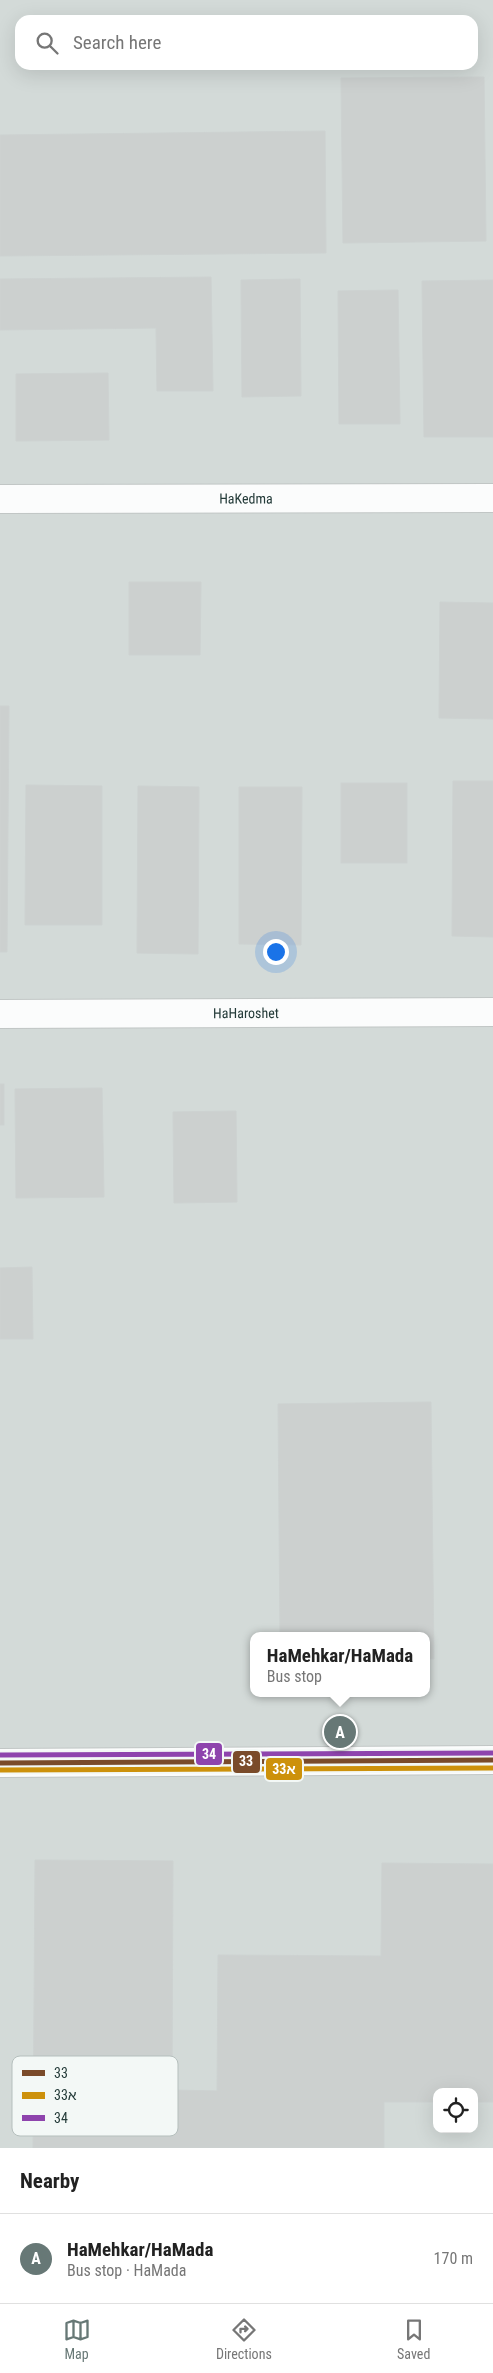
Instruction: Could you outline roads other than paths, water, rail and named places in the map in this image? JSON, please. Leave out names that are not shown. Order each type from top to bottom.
[{"type":"street","name":"HaKedma","points":[[0,498],[493,498]]},
{"type":"street","name":"HaHaroshet","points":[[0,1014],[493,1012]]},
{"type":"street","points":[[0,1763],[493,1760]]},
{"type":"place","name":"HaMehkar/HaMada","points":[[340,1732]]}]
